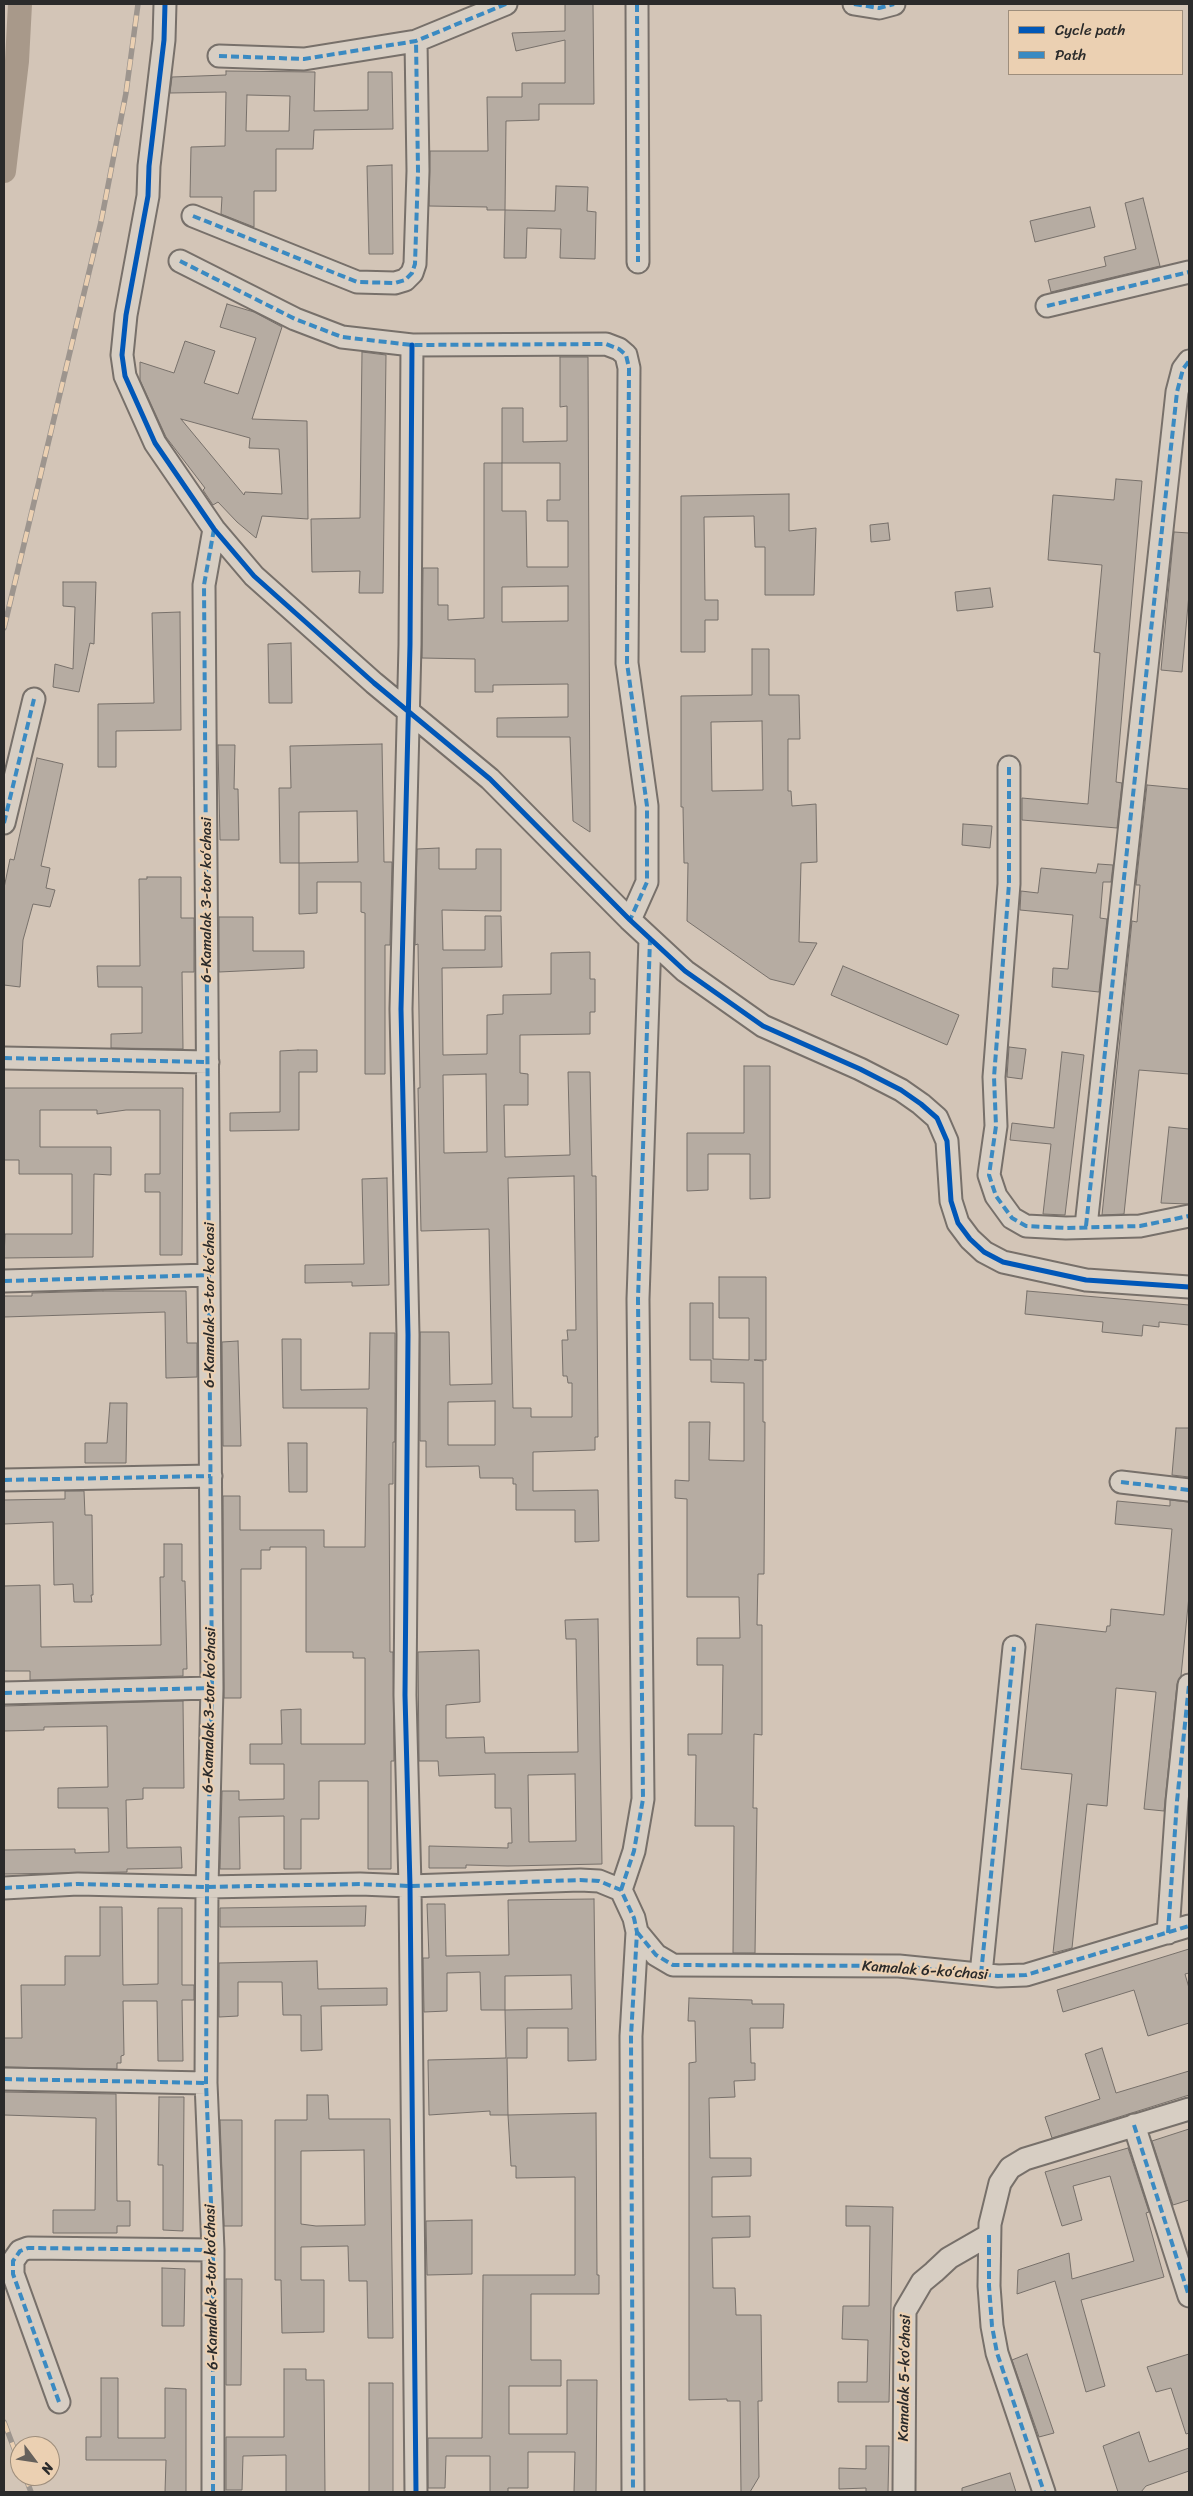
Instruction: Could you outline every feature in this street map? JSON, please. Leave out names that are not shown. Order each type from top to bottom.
[{"type":"street","points":[[165,4],[164,40],[149,166],[148,196],[126,315],[122,355],[125,376],[155,443],[214,529],[254,576],[407,710],[490,778],[630,920],[685,971],[763,1026],[860,1069],[901,1090],[921,1104],[936,1118],[946,1141],[951,1200],[958,1223],[970,1239],[984,1252],[1003,1262],[1086,1280],[1189,1288]]},
{"type":"street","points":[[219,56],[304,59],[416,41],[506,4]]},
{"type":"street","points":[[638,4],[638,262]]},
{"type":"street","points":[[854,4],[879,8],[894,4]]},
{"type":"street","points":[[193,216],[357,282],[395,284],[405,280],[412,273],[415,264],[418,171],[416,41]]},
{"type":"street","points":[[180,261],[295,319],[342,337],[412,345],[606,344],[619,349],[626,355],[629,368],[628,663],[647,806],[647,882],[630,920]]},
{"type":"street","points":[[1047,306],[1189,272]]},
{"type":"street","points":[[412,345],[410,645],[407,710],[402,1010],[408,1336],[405,1695],[410,1886],[416,2492]]},
{"type":"street","points":[[1086,1226],[1177,392],[1183,369],[1189,361]]},
{"type":"street","name":"6-Kamalak 3-tor koʻchasi","points":[[213,2492],[213,2250],[206,2083],[207,1886],[212,1688],[204,585],[214,529]]},
{"type":"street","points":[[4,823],[34,698]]},
{"type":"street","points":[[1009,767],[1009,884],[994,1077],[996,1126],[989,1175],[996,1196],[1012,1218],[1026,1226],[1066,1228],[1140,1226],[1189,1216]]},
{"type":"street","points":[[621,1890],[634,1852],[643,1799],[638,1299],[650,939]]},
{"type":"street","points":[[4,1058],[208,1062]]},
{"type":"street","points":[[4,1281],[209,1275]]},
{"type":"street","points":[[4,1480],[211,1476]]},
{"type":"street","points":[[1122,1482],[1189,1490]]},
{"type":"street","points":[[981,1974],[1014,1647]]},
{"type":"street","points":[[1168,1933],[1177,1801],[1189,1685]]},
{"type":"street","points":[[4,1693],[212,1688]]},
{"type":"street","points":[[4,1888],[78,1884],[207,1886],[360,1884],[410,1886],[580,1880],[599,1881],[621,1890],[634,1918],[637,1932],[631,2036],[633,2492]]},
{"type":"street","name":"Kamalak 6-koʻchasi","points":[[637,1932],[656,1955],[674,1965],[899,1966],[981,1974],[1026,1975],[1189,1926]]},
{"type":"street","points":[[4,2079],[206,2083]]},
{"type":"street","points":[[1044,2492],[997,2353],[990,2294],[989,2235],[993,2203],[1000,2183],[1010,2168],[1025,2159],[1189,2110]]},
{"type":"street","points":[[1134,2125],[1189,2296]]},
{"type":"street","name":"Kamalak 5-koʻchasi","points":[[904,2492],[904,2311],[922,2282],[949,2258],[989,2235]]},
{"type":"street","points":[[59,2402],[13,2274],[13,2261],[20,2252],[28,2248],[213,2250]]},
{"type":"building","points":[[565,4],[593,4],[594,104],[539,104],[539,120],[506,121],[505,210],[487,210],[487,207],[429,206],[430,151],[488,151],[487,97],[522,97],[522,83],[565,83],[565,40],[516,51],[512,33],[565,31]]},
{"type":"building","points":[[226,71],[315,72],[314,111],[368,110],[368,72],[392,72],[393,129],[314,130],[313,149],[276,149],[276,191],[254,191],[254,227],[221,214],[222,197],[190,197],[191,147],[225,146],[226,92],[170,93],[172,77],[226,75]],"holes":[[[247,95],[290,96],[289,131],[246,131]]]},
{"type":"building","points":[[392,165],[393,254],[369,254],[367,166]]},
{"type":"building","points":[[556,186],[588,187],[587,211],[596,212],[595,259],[560,258],[561,229],[527,228],[526,258],[504,258],[505,210],[555,211]]},
{"type":"building","points":[[1143,198],[1160,266],[1051,292],[1048,280],[1106,266],[1104,257],[1136,249],[1125,203]]},
{"type":"building","points":[[1090,207],[1095,227],[1035,242],[1030,221]]},
{"type":"building","points":[[227,304],[254,312],[282,327],[252,419],[307,421],[308,519],[262,516],[256,538],[218,502],[213,505],[203,490],[205,488],[166,437],[140,380],[140,362],[174,373],[185,341],[215,351],[204,383],[238,394],[256,338],[220,327]],"holes":[[[181,419],[250,438],[249,448],[279,449],[282,494],[245,492],[244,495]]]},
{"type":"building","points":[[362,352],[386,355],[383,593],[359,593],[360,571],[312,572],[311,519],[360,518]]},
{"type":"building","points":[[560,357],[588,357],[590,832],[573,821],[570,737],[497,737],[497,718],[568,717],[568,684],[493,685],[493,692],[475,692],[475,659],[422,658],[423,568],[438,568],[438,605],[448,605],[448,620],[484,618],[484,463],[502,463],[502,408],[523,408],[523,442],[567,441],[567,406],[560,407]],"holes":[[[502,463],[560,463],[560,500],[547,500],[547,521],[568,521],[568,567],[527,567],[526,511],[502,511]],[[568,586],[568,621],[502,622],[502,587]]]},
{"type":"building","points":[[1116,479],[1142,481],[1116,782],[1122,783],[1117,828],[1022,820],[1022,798],[1088,804],[1100,653],[1094,652],[1102,565],[1048,560],[1053,495],[1114,500]]},
{"type":"building","points":[[789,494],[789,531],[816,528],[814,595],[765,595],[765,547],[755,547],[754,516],[704,517],[705,600],[718,600],[718,620],[705,620],[705,652],[681,652],[681,496]]},
{"type":"building","points":[[888,523],[890,540],[871,542],[870,525]]},
{"type":"building","points":[[1174,532],[1189,533],[1189,594],[1182,672],[1161,670]]},
{"type":"building","points":[[63,582],[96,582],[94,644],[90,643],[79,692],[53,687],[55,664],[73,669],[75,607],[63,606]]},
{"type":"building","points":[[990,588],[993,607],[957,611],[955,592]]},
{"type":"building","points":[[180,612],[181,730],[116,731],[116,767],[98,767],[98,704],[154,703],[152,613]]},
{"type":"building","points":[[291,643],[292,703],[269,703],[268,644]]},
{"type":"building","points":[[752,649],[769,649],[769,695],[799,695],[800,739],[788,739],[788,791],[791,791],[792,806],[816,804],[817,862],[801,863],[799,942],[817,943],[794,985],[770,979],[687,921],[688,863],[684,863],[683,807],[681,807],[681,696],[752,695]],"holes":[[[762,721],[763,790],[712,791],[711,722]]]},
{"type":"building","points":[[382,744],[384,862],[392,862],[390,945],[385,945],[385,1074],[365,1074],[365,913],[361,912],[361,882],[317,882],[317,913],[299,914],[299,863],[280,863],[279,788],[291,788],[290,746]],"holes":[[[357,811],[358,862],[299,863],[299,812]]]},
{"type":"building","points":[[218,745],[235,745],[234,789],[238,789],[239,840],[220,840]]},
{"type":"building","points":[[37,758],[63,764],[41,866],[50,868],[46,888],[55,890],[50,907],[33,904],[23,940],[20,987],[4,985],[4,888],[10,859],[14,860]]},
{"type":"building","points":[[1147,785],[1189,789],[1189,1074],[1139,1070],[1124,1214],[1102,1215],[1132,921],[1137,922],[1140,885],[1136,885]]},
{"type":"building","points":[[963,824],[992,826],[990,848],[962,845]]},
{"type":"building","points":[[439,848],[439,869],[476,869],[476,849],[501,849],[501,911],[442,910],[443,950],[485,950],[485,916],[501,916],[502,967],[442,968],[443,1055],[487,1054],[487,1015],[503,1014],[503,995],[551,994],[551,953],[590,952],[590,979],[595,979],[595,1012],[590,1012],[590,1034],[520,1035],[520,1073],[528,1074],[528,1105],[504,1105],[505,1157],[570,1155],[568,1072],[590,1072],[592,1176],[596,1176],[598,1437],[595,1437],[595,1450],[533,1452],[533,1491],[598,1490],[599,1541],[575,1542],[575,1510],[516,1510],[516,1484],[513,1484],[513,1478],[480,1478],[479,1466],[426,1467],[426,1441],[420,1441],[420,1332],[449,1332],[450,1385],[492,1384],[489,1229],[421,1231],[418,1088],[420,1088],[418,944],[415,945],[417,849]],"holes":[[[486,1074],[487,1152],[444,1153],[443,1075]],[[574,1176],[576,1330],[567,1330],[568,1340],[562,1340],[563,1376],[567,1376],[568,1383],[572,1383],[572,1417],[531,1417],[531,1408],[513,1408],[508,1178]],[[495,1401],[495,1445],[448,1445],[448,1402]]]},
{"type":"building","points":[[1098,864],[1113,865],[1111,882],[1103,882],[1100,918],[1107,919],[1099,992],[1052,987],[1053,968],[1068,969],[1073,915],[1020,910],[1021,891],[1038,893],[1041,868],[1096,873]]},
{"type":"building","points":[[147,877],[181,877],[181,918],[194,918],[194,972],[182,972],[183,1049],[111,1048],[111,1034],[142,1033],[142,987],[98,987],[97,966],[140,966],[139,879],[147,879]]},
{"type":"building","points":[[219,917],[253,917],[253,951],[304,951],[304,968],[219,972]]},
{"type":"building","points":[[843,966],[959,1015],[947,1045],[831,995]]},
{"type":"building","points":[[1009,1047],[1026,1049],[1022,1079],[1007,1077]]},
{"type":"building","points":[[317,1050],[317,1072],[299,1072],[299,1130],[230,1131],[230,1113],[280,1112],[280,1051]]},
{"type":"building","points":[[1062,1052],[1084,1055],[1065,1215],[1043,1214],[1051,1144],[1010,1140],[1012,1123],[1054,1128]]},
{"type":"building","points":[[744,1066],[770,1066],[770,1198],[750,1199],[750,1154],[708,1154],[708,1190],[687,1191],[687,1133],[744,1133]]},
{"type":"building","points":[[4,1088],[183,1088],[182,1255],[160,1255],[160,1192],[145,1192],[145,1174],[160,1174],[160,1110],[126,1110],[97,1114],[97,1110],[40,1110],[40,1147],[111,1147],[111,1175],[94,1174],[93,1257],[4,1258],[5,1234],[72,1234],[72,1174],[19,1174],[19,1160],[4,1160]]},
{"type":"building","points":[[1169,1127],[1189,1129],[1189,1204],[1161,1203]]},
{"type":"building","points":[[387,1178],[389,1285],[352,1286],[352,1282],[305,1283],[305,1265],[364,1264],[362,1179]]},
{"type":"building","points":[[719,1277],[766,1277],[766,1360],[754,1360],[763,1361],[763,1422],[765,1422],[764,1574],[758,1574],[757,1625],[762,1625],[762,1735],[754,1734],[753,1808],[757,1808],[755,1953],[733,1953],[734,1826],[695,1826],[696,1755],[688,1755],[688,1734],[722,1734],[723,1665],[697,1665],[697,1638],[740,1638],[739,1597],[687,1597],[687,1499],[675,1498],[675,1480],[689,1481],[689,1422],[710,1422],[709,1460],[744,1461],[744,1383],[711,1382],[711,1360],[690,1360],[690,1303],[713,1303],[713,1359],[749,1360],[749,1318],[719,1318]]},
{"type":"building","points":[[186,1291],[187,1343],[197,1343],[197,1377],[166,1378],[165,1312],[4,1317],[4,1296],[32,1296],[32,1293]]},
{"type":"building","points":[[1027,1291],[1189,1305],[1189,1325],[1159,1322],[1159,1327],[1143,1325],[1142,1336],[1102,1332],[1103,1322],[1025,1314]]},
{"type":"building","points":[[370,1333],[395,1333],[395,1442],[393,1442],[393,1484],[389,1484],[390,1652],[393,1652],[394,1761],[391,1761],[391,1869],[368,1869],[368,1781],[319,1781],[319,1819],[301,1819],[301,1869],[284,1869],[284,1816],[239,1817],[240,1869],[220,1869],[222,1791],[239,1791],[239,1800],[284,1799],[284,1764],[250,1764],[250,1744],[282,1744],[281,1710],[301,1709],[301,1744],[365,1744],[365,1658],[353,1658],[353,1652],[306,1652],[306,1547],[270,1547],[270,1550],[261,1550],[261,1569],[241,1569],[241,1698],[224,1698],[223,1496],[240,1496],[240,1530],[324,1530],[324,1547],[365,1547],[367,1408],[283,1408],[282,1339],[301,1339],[301,1390],[369,1389]]},
{"type":"building","points":[[238,1341],[241,1446],[223,1446],[222,1342]]},
{"type":"building","points":[[110,1403],[127,1403],[126,1463],[85,1463],[85,1443],[107,1443]]},
{"type":"building","points":[[1176,1428],[1189,1428],[1189,1477],[1172,1475]]},
{"type":"building","points":[[288,1443],[307,1443],[307,1492],[289,1492]]},
{"type":"building","points":[[65,1491],[84,1491],[85,1515],[92,1515],[92,1602],[74,1602],[73,1584],[54,1585],[53,1522],[4,1524],[4,1500],[65,1499]]},
{"type":"building","points":[[1170,1500],[1189,1502],[1189,1596],[1181,1676],[1177,1684],[1164,1811],[1144,1809],[1156,1692],[1116,1688],[1107,1806],[1087,1804],[1072,1948],[1053,1953],[1072,1774],[1021,1769],[1036,1624],[1106,1632],[1107,1626],[1110,1626],[1111,1609],[1164,1615],[1172,1529],[1115,1524],[1117,1501],[1170,1506]]},
{"type":"building","points":[[164,1544],[182,1544],[182,1581],[185,1581],[187,1669],[183,1669],[183,1676],[30,1680],[30,1671],[4,1671],[4,1586],[40,1585],[41,1647],[161,1645],[160,1577],[164,1577]]},
{"type":"building","points":[[598,1619],[602,1864],[466,1865],[466,1868],[429,1868],[429,1846],[508,1848],[508,1843],[512,1843],[511,1808],[495,1808],[495,1774],[439,1776],[438,1761],[419,1761],[418,1652],[479,1650],[480,1702],[446,1705],[446,1738],[484,1737],[485,1753],[578,1752],[576,1639],[566,1639],[565,1620]],"holes":[[[575,1774],[576,1841],[529,1842],[528,1775]]]},
{"type":"building","points":[[183,1701],[184,1788],[143,1788],[143,1799],[126,1800],[127,1848],[181,1847],[182,1868],[127,1869],[127,1872],[4,1874],[4,1850],[75,1849],[75,1853],[109,1852],[108,1808],[58,1808],[58,1788],[108,1787],[107,1726],[44,1727],[44,1730],[4,1731],[4,1706]]},
{"type":"building","points":[[594,1899],[596,2060],[568,2061],[568,2028],[527,2028],[527,2058],[507,2058],[508,2115],[490,2115],[490,2111],[429,2115],[428,2060],[506,2058],[505,2010],[481,2010],[480,1972],[447,1973],[447,2011],[424,2012],[423,1958],[429,1958],[427,1904],[445,1904],[446,1956],[509,1955],[508,1900]],"holes":[[[571,1975],[572,2009],[505,2010],[505,1976]]]},
{"type":"building","points":[[366,1906],[365,1926],[220,1927],[220,1908]]},
{"type":"building","points":[[100,1907],[122,1907],[123,1985],[158,1984],[158,1908],[182,1908],[182,1985],[194,1985],[194,2000],[182,2000],[183,2061],[158,2061],[157,2001],[123,2001],[124,2055],[121,2056],[121,2063],[117,2063],[117,2069],[4,2067],[4,2038],[22,2038],[21,1985],[65,1985],[65,1956],[100,1956]]},
{"type":"building","points":[[1189,1949],[1189,1973],[1185,1974],[1189,1988],[1189,2023],[1148,2036],[1134,1990],[1063,2012],[1057,1990]]},
{"type":"building","points":[[317,1961],[318,1989],[387,1988],[387,2005],[321,2006],[322,2050],[301,2051],[301,2015],[283,2015],[282,1982],[238,1982],[238,2016],[219,2017],[219,1963]]},
{"type":"building","points":[[689,1998],[752,2000],[752,2004],[784,2004],[783,2028],[750,2028],[751,2063],[755,2063],[755,2080],[734,2081],[735,2097],[709,2098],[710,2158],[751,2158],[751,2176],[712,2177],[712,2217],[750,2216],[750,2237],[712,2238],[713,2288],[735,2288],[736,2315],[761,2315],[762,2401],[758,2401],[759,2477],[750,2492],[741,2492],[740,2401],[727,2401],[727,2399],[689,2400],[689,2063],[696,2062],[695,2021],[688,2021]]},
{"type":"building","points":[[1102,2048],[1116,2093],[1189,2071],[1189,2095],[1052,2138],[1045,2117],[1100,2099],[1085,2054]]},
{"type":"building","points":[[4,2092],[116,2094],[117,2201],[130,2201],[130,2226],[117,2226],[117,2233],[53,2233],[53,2210],[95,2210],[96,2118],[4,2115]]},
{"type":"building","points":[[307,2095],[328,2095],[329,2119],[390,2119],[393,2338],[368,2338],[367,2281],[349,2281],[348,2246],[301,2247],[301,2280],[324,2280],[324,2332],[282,2333],[281,2280],[275,2280],[275,2120],[307,2120]],"holes":[[[364,2150],[365,2225],[316,2226],[301,2224],[301,2151]]]},
{"type":"building","points":[[159,2097],[184,2097],[183,2231],[163,2230],[163,2165],[158,2165]]},
{"type":"building","points":[[596,2113],[597,2275],[599,2275],[599,2294],[531,2294],[531,2360],[561,2360],[561,2386],[509,2386],[509,2434],[567,2434],[567,2380],[597,2380],[596,2492],[574,2492],[575,2452],[528,2452],[528,2488],[508,2488],[508,2492],[490,2492],[490,2456],[446,2456],[445,2488],[428,2488],[428,2438],[482,2438],[483,2275],[575,2275],[575,2177],[516,2178],[516,2166],[511,2166],[508,2115]]},
{"type":"building","points":[[220,2120],[242,2120],[242,2226],[224,2226]]},
{"type":"building","points":[[1189,2129],[1189,2200],[1173,2205],[1152,2141]]},
{"type":"building","points":[[1128,2148],[1149,2212],[1146,2213],[1164,2277],[1081,2300],[1105,2386],[1086,2392],[1055,2281],[1017,2294],[1018,2270],[1069,2253],[1072,2279],[1134,2261],[1110,2176],[1073,2186],[1082,2220],[1062,2226],[1045,2172]]},
{"type":"building","points":[[846,2206],[893,2207],[889,2402],[838,2402],[838,2382],[867,2382],[868,2340],[842,2339],[843,2306],[869,2306],[870,2226],[846,2226]]},
{"type":"building","points":[[472,2220],[472,2274],[427,2275],[426,2221]]},
{"type":"building","points":[[162,2268],[185,2269],[184,2326],[162,2326]]},
{"type":"building","points":[[226,2279],[242,2279],[241,2385],[226,2385]]},
{"type":"building","points":[[1027,2354],[1054,2433],[1039,2437],[1012,2360]]},
{"type":"building","points":[[1189,2354],[1189,2433],[1186,2434],[1171,2388],[1156,2392],[1147,2367]]},
{"type":"building","points":[[284,2369],[306,2369],[306,2380],[324,2380],[325,2492],[286,2492],[286,2455],[243,2456],[242,2490],[226,2490],[226,2437],[284,2437]]},
{"type":"building","points":[[101,2378],[118,2378],[118,2438],[165,2438],[165,2388],[186,2389],[186,2492],[165,2492],[166,2460],[86,2460],[86,2437],[101,2437]]},
{"type":"building","points":[[369,2383],[393,2383],[393,2492],[369,2492]]},
{"type":"building","points":[[1139,2432],[1149,2462],[1189,2448],[1189,2471],[1146,2486],[1141,2492],[1118,2492],[1103,2446]]},
{"type":"building","points":[[866,2446],[889,2446],[888,2492],[866,2492],[866,2488],[839,2489],[839,2468],[866,2469]]},
{"type":"building","points":[[1010,2473],[1016,2492],[962,2492],[962,2488]]},
{"type":"waterway","points":[[4,171],[17,61],[20,4]]},
{"type":"railway","points":[[4,628],[101,222],[126,93],[138,4]]},
{"type":"railway","points":[[4,2422],[10,2438]]},
{"type":"railway","points":[[29,2486],[31,2492]]},
{"type":"marked path","points":[[219,56],[304,59],[416,41],[506,4]]},
{"type":"marked path","points":[[637,4],[638,262]]},
{"type":"marked path","points":[[854,4],[879,8],[894,4]]},
{"type":"marked path","points":[[193,216],[357,282],[395,283],[405,280],[412,273],[415,264],[418,171],[416,41]]},
{"type":"marked path","points":[[180,261],[295,319],[342,337],[412,345],[606,344],[619,349],[626,355],[629,368],[627,663],[647,806],[647,882],[630,920]]},
{"type":"marked path","points":[[1047,306],[1189,272]]},
{"type":"marked path","points":[[1086,1226],[1177,392],[1183,369],[1189,361]]},
{"type":"marked path","points":[[213,2492],[213,2250],[206,2083],[207,1887],[212,1688],[204,585],[214,529]]},
{"type":"marked path","points":[[4,823],[34,699]]},
{"type":"marked path","points":[[1009,767],[1009,884],[994,1077],[996,1126],[989,1175],[996,1196],[1012,1218],[1026,1226],[1066,1228],[1140,1226],[1189,1216]]},
{"type":"marked path","points":[[621,1890],[634,1851],[643,1799],[638,1299],[650,939]]},
{"type":"marked path","points":[[4,1058],[208,1062]]},
{"type":"marked path","points":[[4,1281],[209,1275]]},
{"type":"marked path","points":[[4,1480],[211,1476]]},
{"type":"marked path","points":[[1121,1482],[1189,1490]]},
{"type":"marked path","points":[[981,1974],[1014,1647]]},
{"type":"marked path","points":[[1168,1933],[1177,1801],[1189,1685]]},
{"type":"marked path","points":[[4,1693],[212,1688]]},
{"type":"marked path","points":[[4,1888],[78,1884],[207,1887],[360,1884],[410,1886],[580,1880],[599,1881],[621,1890],[634,1918],[637,1932],[631,2036],[633,2492]]},
{"type":"marked path","points":[[637,1932],[656,1955],[673,1965],[899,1966],[998,1976],[1026,1975],[1189,1926]]},
{"type":"marked path","points":[[4,2079],[206,2083]]},
{"type":"marked path","points":[[1134,2125],[1189,2296]]},
{"type":"marked path","points":[[989,2235],[989,2286],[992,2326],[997,2353],[1044,2492]]},
{"type":"marked path","points":[[59,2402],[13,2274],[13,2261],[20,2251],[28,2248],[213,2250]]},
{"type":"cycle path","points":[[165,4],[164,40],[149,166],[148,196],[126,315],[122,355],[125,376],[155,443],[214,529],[254,576],[374,683],[490,779],[630,920],[685,971],[763,1026],[860,1069],[901,1090],[937,1118],[947,1141],[951,1201],[958,1223],[970,1239],[984,1252],[1003,1262],[1086,1280],[1189,1287]]},
{"type":"cycle path","points":[[412,345],[410,645],[401,1009],[408,1335],[405,1695],[410,1886],[416,2492]]}]
